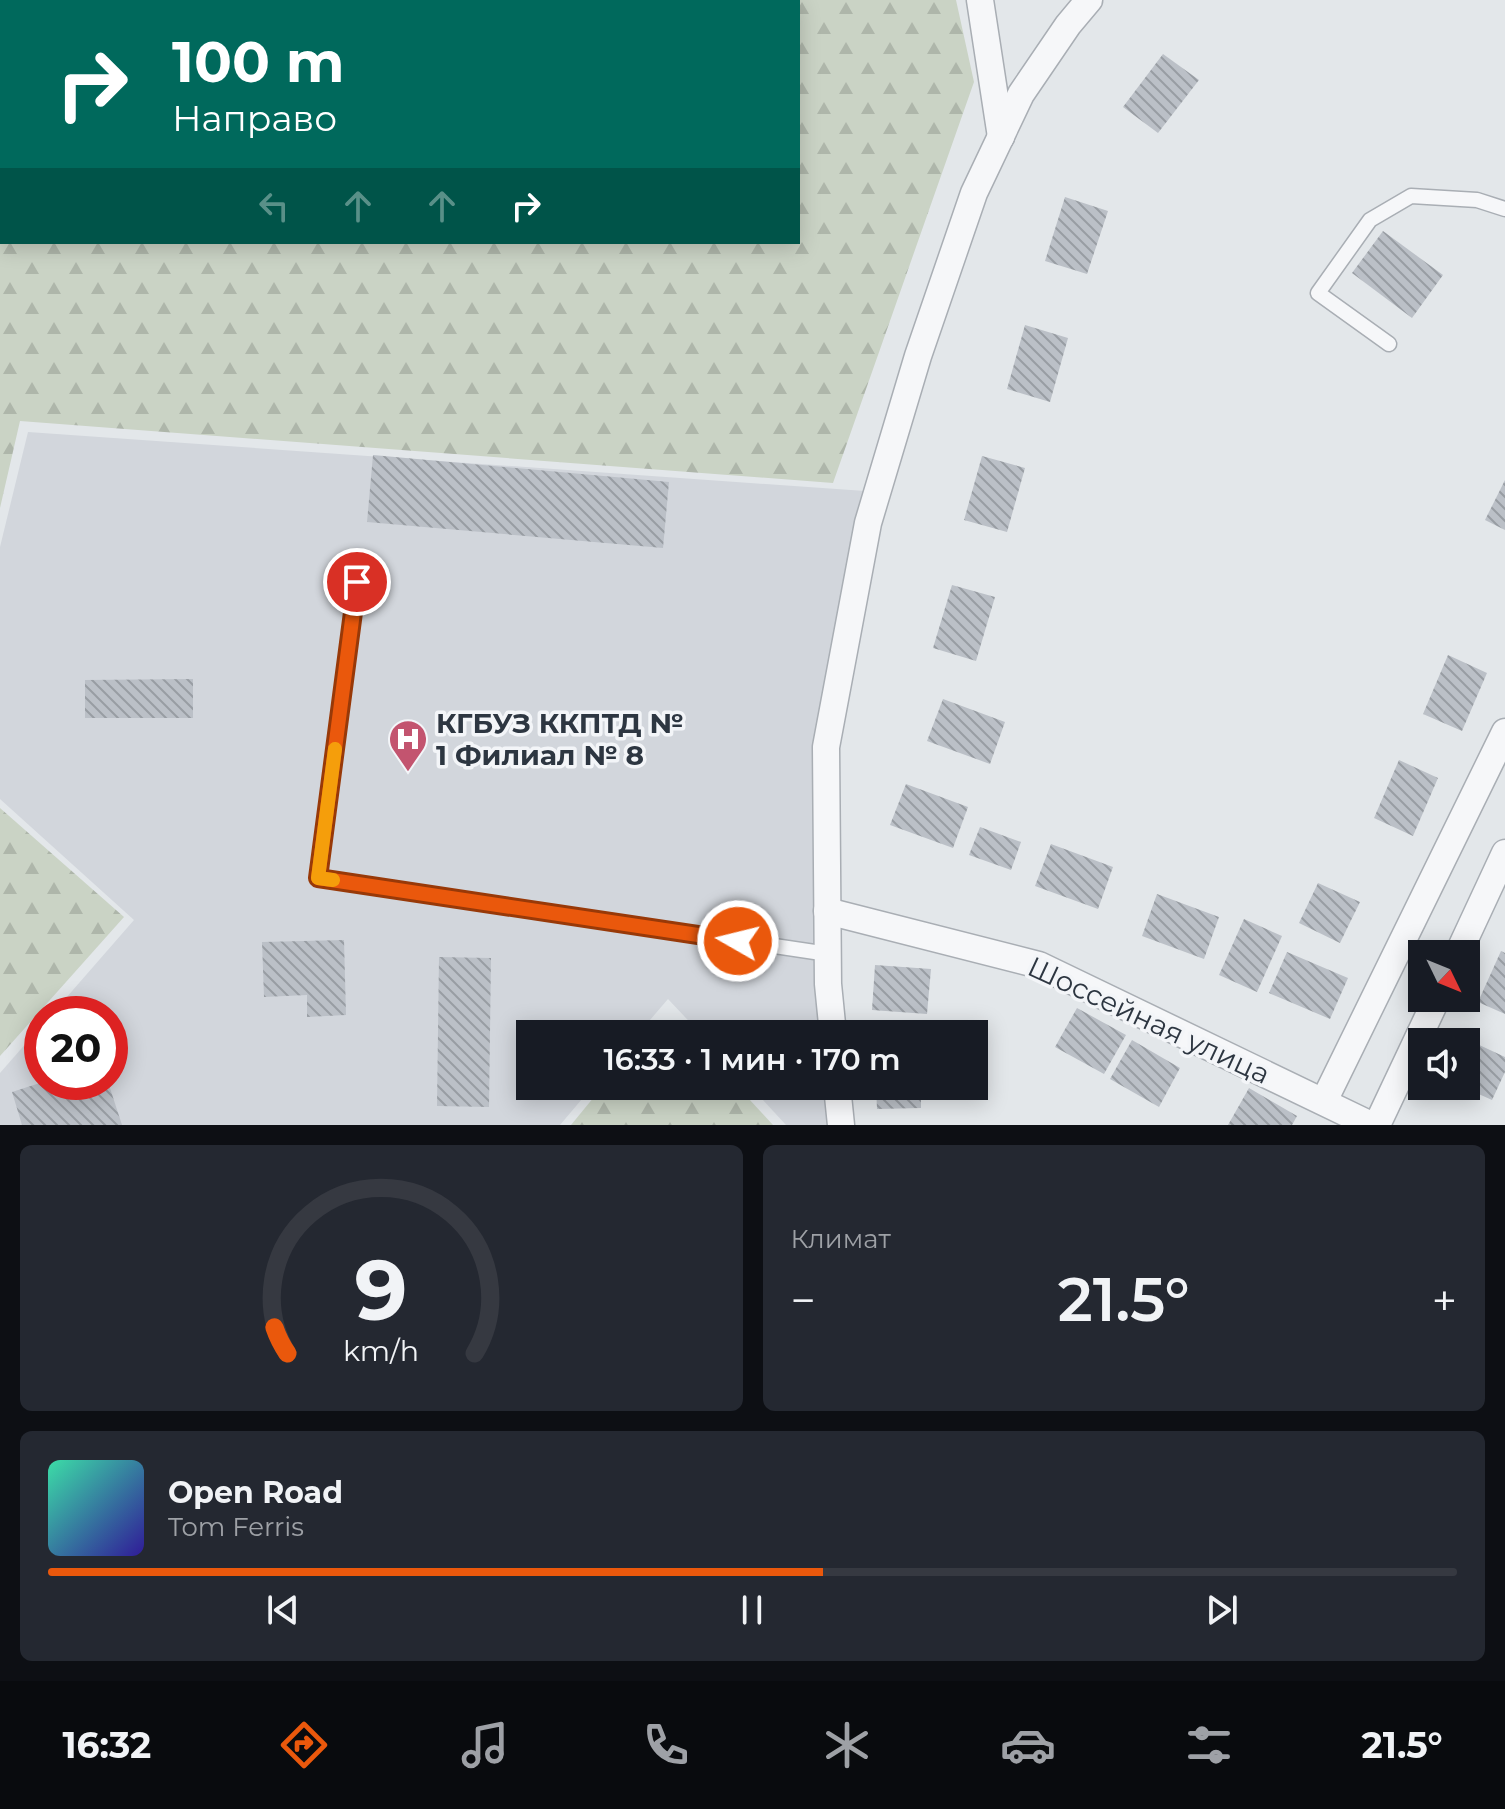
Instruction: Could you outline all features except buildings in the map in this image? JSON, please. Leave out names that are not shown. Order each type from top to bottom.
[{"type":"street","points":[[980,0],[1001,137]]},
{"type":"street","points":[[832,1020],[827,911],[826,747],[868,523],[923,341],[974,193],[1021,94],[1089,0]]},
{"type":"street","points":[[1324,1101],[1505,732]]},
{"type":"street","points":[[1465,940],[1505,853]]},
{"type":"street","name":"Шоссейная улица","points":[[827,911],[1039,965],[1374,1125]]},
{"type":"street","points":[[1374,1125],[1430,1012]]},
{"type":"street","points":[[838,1100],[841,1125]]},
{"type":"lane","points":[[1389,344],[1318,293],[1370,220],[1411,196],[1477,200],[1505,209]]},
{"type":"lane","points":[[357,582],[318,878],[828,954]]},
{"type":"shaded area","name":"КГБУЗ ККПТД № 1 Филиал № 8","points":[[28,432],[865,491],[815,746],[823,1020],[688,1020],[668,999],[650,1020],[516,1020],[516,1100],[581,1100],[560,1125],[0,1125],[0,1073],[24,1046],[24,1100],[128,1100],[128,996],[68,996],[134,920],[0,799],[0,547]]},
{"type":"shaded area","points":[[763,1100],[828,1100],[831,1125],[786,1125]]},
{"type":"green space","points":[[800,0],[956,0],[974,82],[833,483],[20,421],[0,508],[0,244],[800,244]]},
{"type":"green space","points":[[0,808],[124,917],[54,996],[24,996],[24,1029],[0,1056]]},
{"type":"green space","points":[[592,1100],[750,1100],[773,1125],[571,1125]]},
{"type":"slow traffic","points":[[333,880],[318,878],[335,749]]},
{"type":"place","name":"КГБУЗ ККПТД № 1 Филиал № 8","points":[[408,773]]},
{"type":"route","points":[[357,582],[318,878],[738,941]]}]
